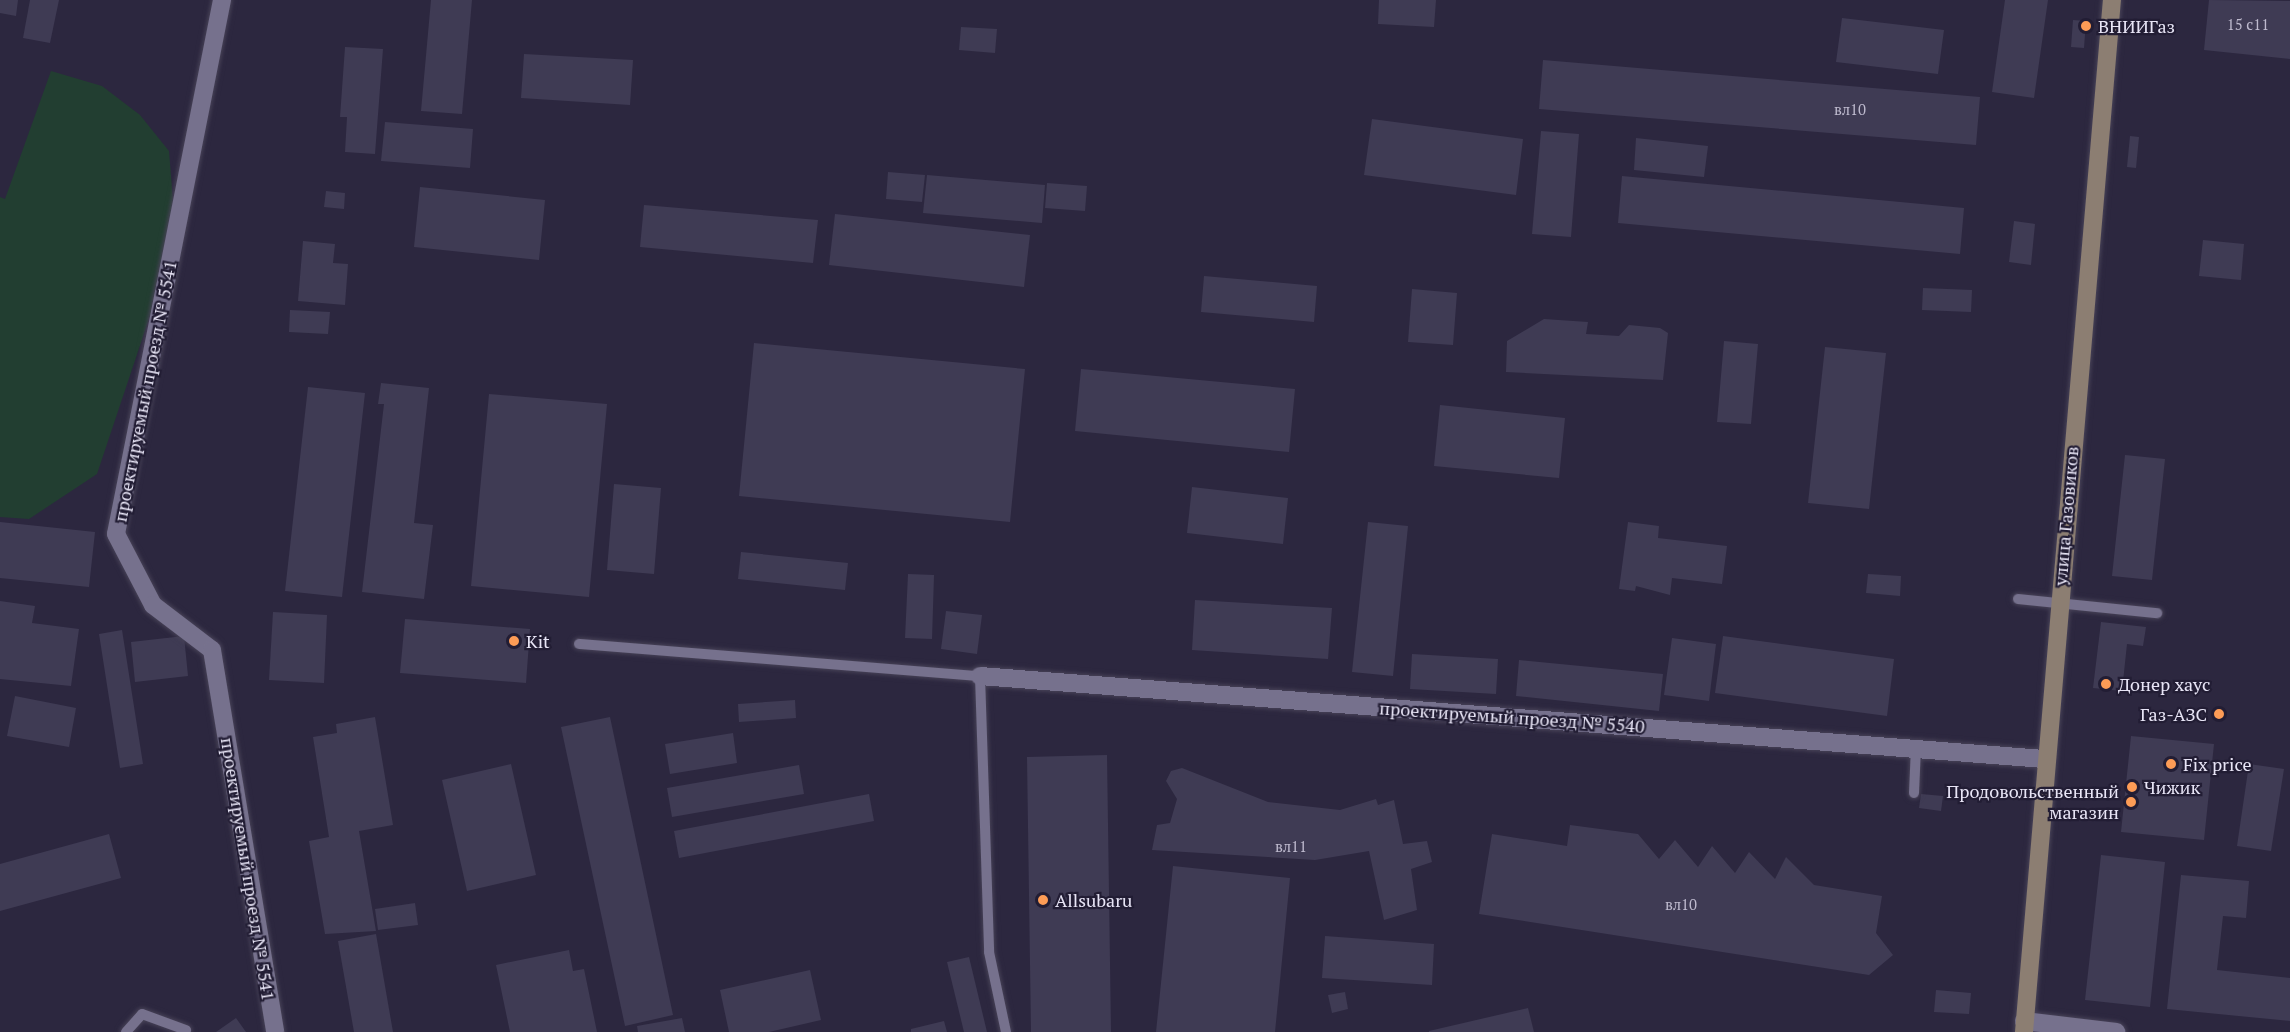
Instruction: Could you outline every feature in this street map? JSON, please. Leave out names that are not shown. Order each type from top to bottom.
[{"type":"street","name":"проектируемый проезд № 5541","points":[[222,0],[116,534],[153,605],[212,650],[275,1032]]},
{"type":"street","name":"улица Газовиков","points":[[2024,1027],[2043,759],[2112,0]]},
{"type":"street","name":"проектируемый проезд № 5540","points":[[980,676],[2043,759]]},
{"type":"street","points":[[2024,1027],[2116,1032]]},
{"type":"lane","points":[[2018,599],[2157,613]]},
{"type":"lane","points":[[579,644],[980,676],[989,952],[1006,1032]]},
{"type":"lane","points":[[1914,793],[1916,748]]},
{"type":"lane","points":[[126,1032],[142,1014],[186,1030]]},
{"type":"green space","points":[[51,71],[102,86],[140,115],[169,151],[176,238],[97,474],[29,519],[0,517],[0,197],[5,199]]},
{"type":"building","points":[[0,0],[18,0],[16,16],[0,13]]},
{"type":"building","points":[[30,0],[59,0],[50,43],[23,38]]},
{"type":"building","points":[[431,0],[472,0],[462,114],[421,111]]},
{"type":"building","points":[[1379,0],[1436,0],[1434,27],[1378,24]]},
{"type":"building","points":[[2005,0],[2048,0],[2034,98],[1992,92]]},
{"type":"building","points":[[2209,0],[2290,1],[2290,59],[2204,50]]},
{"type":"building","points":[[1842,18],[1944,30],[1938,74],[1836,62]]},
{"type":"building","points":[[2073,20],[2086,21],[2084,48],[2071,47]]},
{"type":"building","points":[[961,27],[997,29],[995,53],[959,50]]},
{"type":"building","points":[[345,47],[383,49],[375,154],[345,152],[347,117],[340,117]]},
{"type":"building","points":[[524,54],[633,60],[630,105],[521,98]]},
{"type":"building","points":[[1543,60],[1980,97],[1976,145],[1539,109]]},
{"type":"building","points":[[1372,119],[1523,139],[1516,195],[1364,175]]},
{"type":"building","points":[[385,122],[473,129],[470,168],[381,161]]},
{"type":"building","points":[[1541,131],[1579,134],[1571,237],[1532,234]]},
{"type":"building","points":[[2130,136],[2139,137],[2136,168],[2127,167]]},
{"type":"building","points":[[1636,138],[1708,146],[1704,177],[1634,170]]},
{"type":"building","points":[[888,172],[925,175],[922,202],[886,199]]},
{"type":"building","points":[[927,175],[1045,185],[1042,223],[923,213]]},
{"type":"building","points":[[1622,176],[1964,208],[1960,254],[1618,223]]},
{"type":"building","points":[[1047,183],[1087,186],[1085,211],[1045,208]]},
{"type":"building","points":[[420,187],[545,200],[539,260],[414,247]]},
{"type":"building","points":[[326,191],[345,193],[344,209],[324,207]]},
{"type":"building","points":[[644,205],[818,220],[813,263],[640,247]]},
{"type":"building","points":[[835,214],[1030,235],[1024,287],[829,265]]},
{"type":"building","points":[[2014,221],[2035,224],[2031,265],[2009,262]]},
{"type":"building","points":[[2203,240],[2244,244],[2241,280],[2199,276]]},
{"type":"building","points":[[303,241],[335,244],[333,263],[348,264],[345,305],[298,301]]},
{"type":"building","points":[[1204,276],[1317,286],[1314,322],[1201,312]]},
{"type":"building","points":[[1923,288],[1972,290],[1971,312],[1922,310]]},
{"type":"building","points":[[1412,289],[1457,293],[1453,345],[1408,342]]},
{"type":"building","points":[[290,310],[330,312],[328,334],[289,332]]},
{"type":"building","points":[[1544,319],[1588,322],[1586,334],[1619,336],[1629,325],[1660,328],[1668,333],[1663,380],[1506,372],[1507,341]]},
{"type":"building","points":[[1724,341],[1758,344],[1751,424],[1717,422]]},
{"type":"building","points":[[754,343],[1025,369],[1010,522],[739,496]]},
{"type":"building","points":[[1825,347],[1886,353],[1869,509],[1808,503]]},
{"type":"building","points":[[1081,369],[1295,389],[1289,452],[1075,431]]},
{"type":"building","points":[[381,383],[429,388],[414,523],[433,525],[424,599],[362,592],[384,404],[378,404]]},
{"type":"building","points":[[308,387],[365,393],[342,597],[285,591]]},
{"type":"building","points":[[489,394],[607,404],[589,597],[471,586]]},
{"type":"building","points":[[1440,405],[1565,418],[1559,478],[1434,466]]},
{"type":"building","points":[[2125,455],[2165,459],[2152,580],[2112,576]]},
{"type":"building","points":[[614,484],[661,488],[654,574],[607,570]]},
{"type":"building","points":[[1192,487],[1288,498],[1283,544],[1187,533]]},
{"type":"building","points":[[0,522],[95,532],[89,587],[0,578]]},
{"type":"building","points":[[1368,522],[1408,526],[1393,676],[1352,672]]},
{"type":"building","points":[[1628,522],[1659,526],[1658,538],[1727,546],[1722,584],[1672,578],[1670,595],[1636,586],[1635,591],[1619,589]]},
{"type":"building","points":[[741,552],[848,563],[845,590],[738,579]]},
{"type":"building","points":[[908,574],[934,575],[932,639],[905,638]]},
{"type":"building","points":[[1868,574],[1901,576],[1900,596],[1866,593]]},
{"type":"building","points":[[1195,600],[1332,608],[1328,659],[1192,650]]},
{"type":"building","points":[[0,601],[35,606],[32,623],[79,629],[71,686],[0,679]]},
{"type":"building","points":[[946,611],[982,615],[977,654],[941,649]]},
{"type":"building","points":[[273,612],[327,615],[324,683],[269,680]]},
{"type":"building","points":[[405,619],[530,629],[526,683],[400,673]]},
{"type":"building","points":[[2101,622],[2146,627],[2143,646],[2127,644],[2122,691],[2093,688]]},
{"type":"building","points":[[122,630],[143,764],[120,768],[99,634]]},
{"type":"building","points":[[184,636],[188,676],[135,682],[131,642]]},
{"type":"building","points":[[1723,636],[1894,659],[1887,716],[1715,693]]},
{"type":"building","points":[[1672,638],[1716,644],[1709,701],[1664,695]]},
{"type":"building","points":[[1412,654],[1498,659],[1496,694],[1410,689]]},
{"type":"building","points":[[1519,660],[1663,674],[1659,711],[1516,696]]},
{"type":"building","points":[[15,696],[76,708],[69,747],[7,736]]},
{"type":"building","points":[[795,700],[796,718],[739,722],[738,704]]},
{"type":"building","points":[[375,717],[393,825],[359,831],[376,931],[325,934],[309,841],[329,837],[313,737],[337,733],[336,724]]},
{"type":"building","points":[[610,717],[673,1015],[625,1026],[561,727]]},
{"type":"building","points":[[733,733],[737,763],[670,774],[665,744]]},
{"type":"building","points":[[2131,736],[2214,744],[2204,840],[2121,832]]},
{"type":"building","points":[[1107,755],[1111,1032],[1031,1032],[1027,757]]},
{"type":"building","points":[[511,764],[536,875],[467,891],[442,780]]},
{"type":"building","points":[[2249,764],[2284,769],[2271,851],[2237,846]]},
{"type":"building","points":[[799,765],[804,794],[672,817],[667,788]]},
{"type":"building","points":[[1182,768],[1268,802],[1340,810],[1376,799],[1378,805],[1394,800],[1403,844],[1427,841],[1432,862],[1411,869],[1417,910],[1384,920],[1369,851],[1315,860],[1152,850],[1157,825],[1170,823],[1177,799],[1166,781],[1171,771]]},
{"type":"building","points":[[869,794],[874,821],[679,858],[674,831]]},
{"type":"building","points":[[1921,794],[1943,796],[1941,811],[1919,808]]},
{"type":"building","points":[[1570,825],[1638,834],[1659,859],[1675,840],[1698,867],[1712,846],[1735,873],[1749,852],[1775,879],[1786,857],[1814,885],[1882,896],[1876,933],[1893,955],[1869,975],[1479,914],[1492,834],[1567,846]]},
{"type":"building","points":[[109,834],[121,878],[0,911],[0,864]]},
{"type":"building","points":[[2101,855],[2165,862],[2150,1007],[2085,1000]]},
{"type":"building","points":[[1173,866],[1290,878],[1275,1032],[1156,1032]]},
{"type":"building","points":[[2181,875],[2249,881],[2246,918],[2223,916],[2217,970],[2290,978],[2290,1021],[2167,1009]]},
{"type":"building","points":[[415,903],[418,925],[378,930],[375,909]]},
{"type":"building","points":[[376,934],[393,1032],[354,1032],[338,941]]},
{"type":"building","points":[[1325,936],[1434,944],[1432,985],[1322,978]]},
{"type":"building","points":[[569,950],[573,971],[584,969],[597,1032],[510,1032],[496,965]]},
{"type":"building","points":[[969,957],[987,1032],[964,1032],[947,962]]},
{"type":"building","points":[[810,970],[821,1020],[769,1032],[729,1032],[720,990]]},
{"type":"building","points":[[1936,990],[1971,993],[1969,1014],[1934,1012]]},
{"type":"building","points":[[1345,992],[1348,1009],[1332,1013],[1328,995]]},
{"type":"building","points":[[1528,1008],[1534,1032],[1429,1032],[1429,1031]]},
{"type":"building","points":[[236,1018],[246,1032],[216,1032]]},
{"type":"building","points":[[682,1018],[685,1032],[638,1032],[637,1026]]},
{"type":"building","points":[[944,1021],[947,1032],[911,1032],[911,1029]]},
{"type":"place","name":"ВНИИГаз","points":[[2086,26]]},
{"type":"place","name":"Kit","points":[[514,641]]},
{"type":"place","name":"Донер хаус","points":[[2106,684]]},
{"type":"place","name":"Газ-АЗС","points":[[2219,714]]},
{"type":"place","name":"Fix price","points":[[2171,764]]},
{"type":"place","name":"Чижик","points":[[2132,787]]},
{"type":"place","name":"Продовольственный магазин","points":[[2131,802]]},
{"type":"place","name":"Allsubaru","points":[[1043,900]]}]
